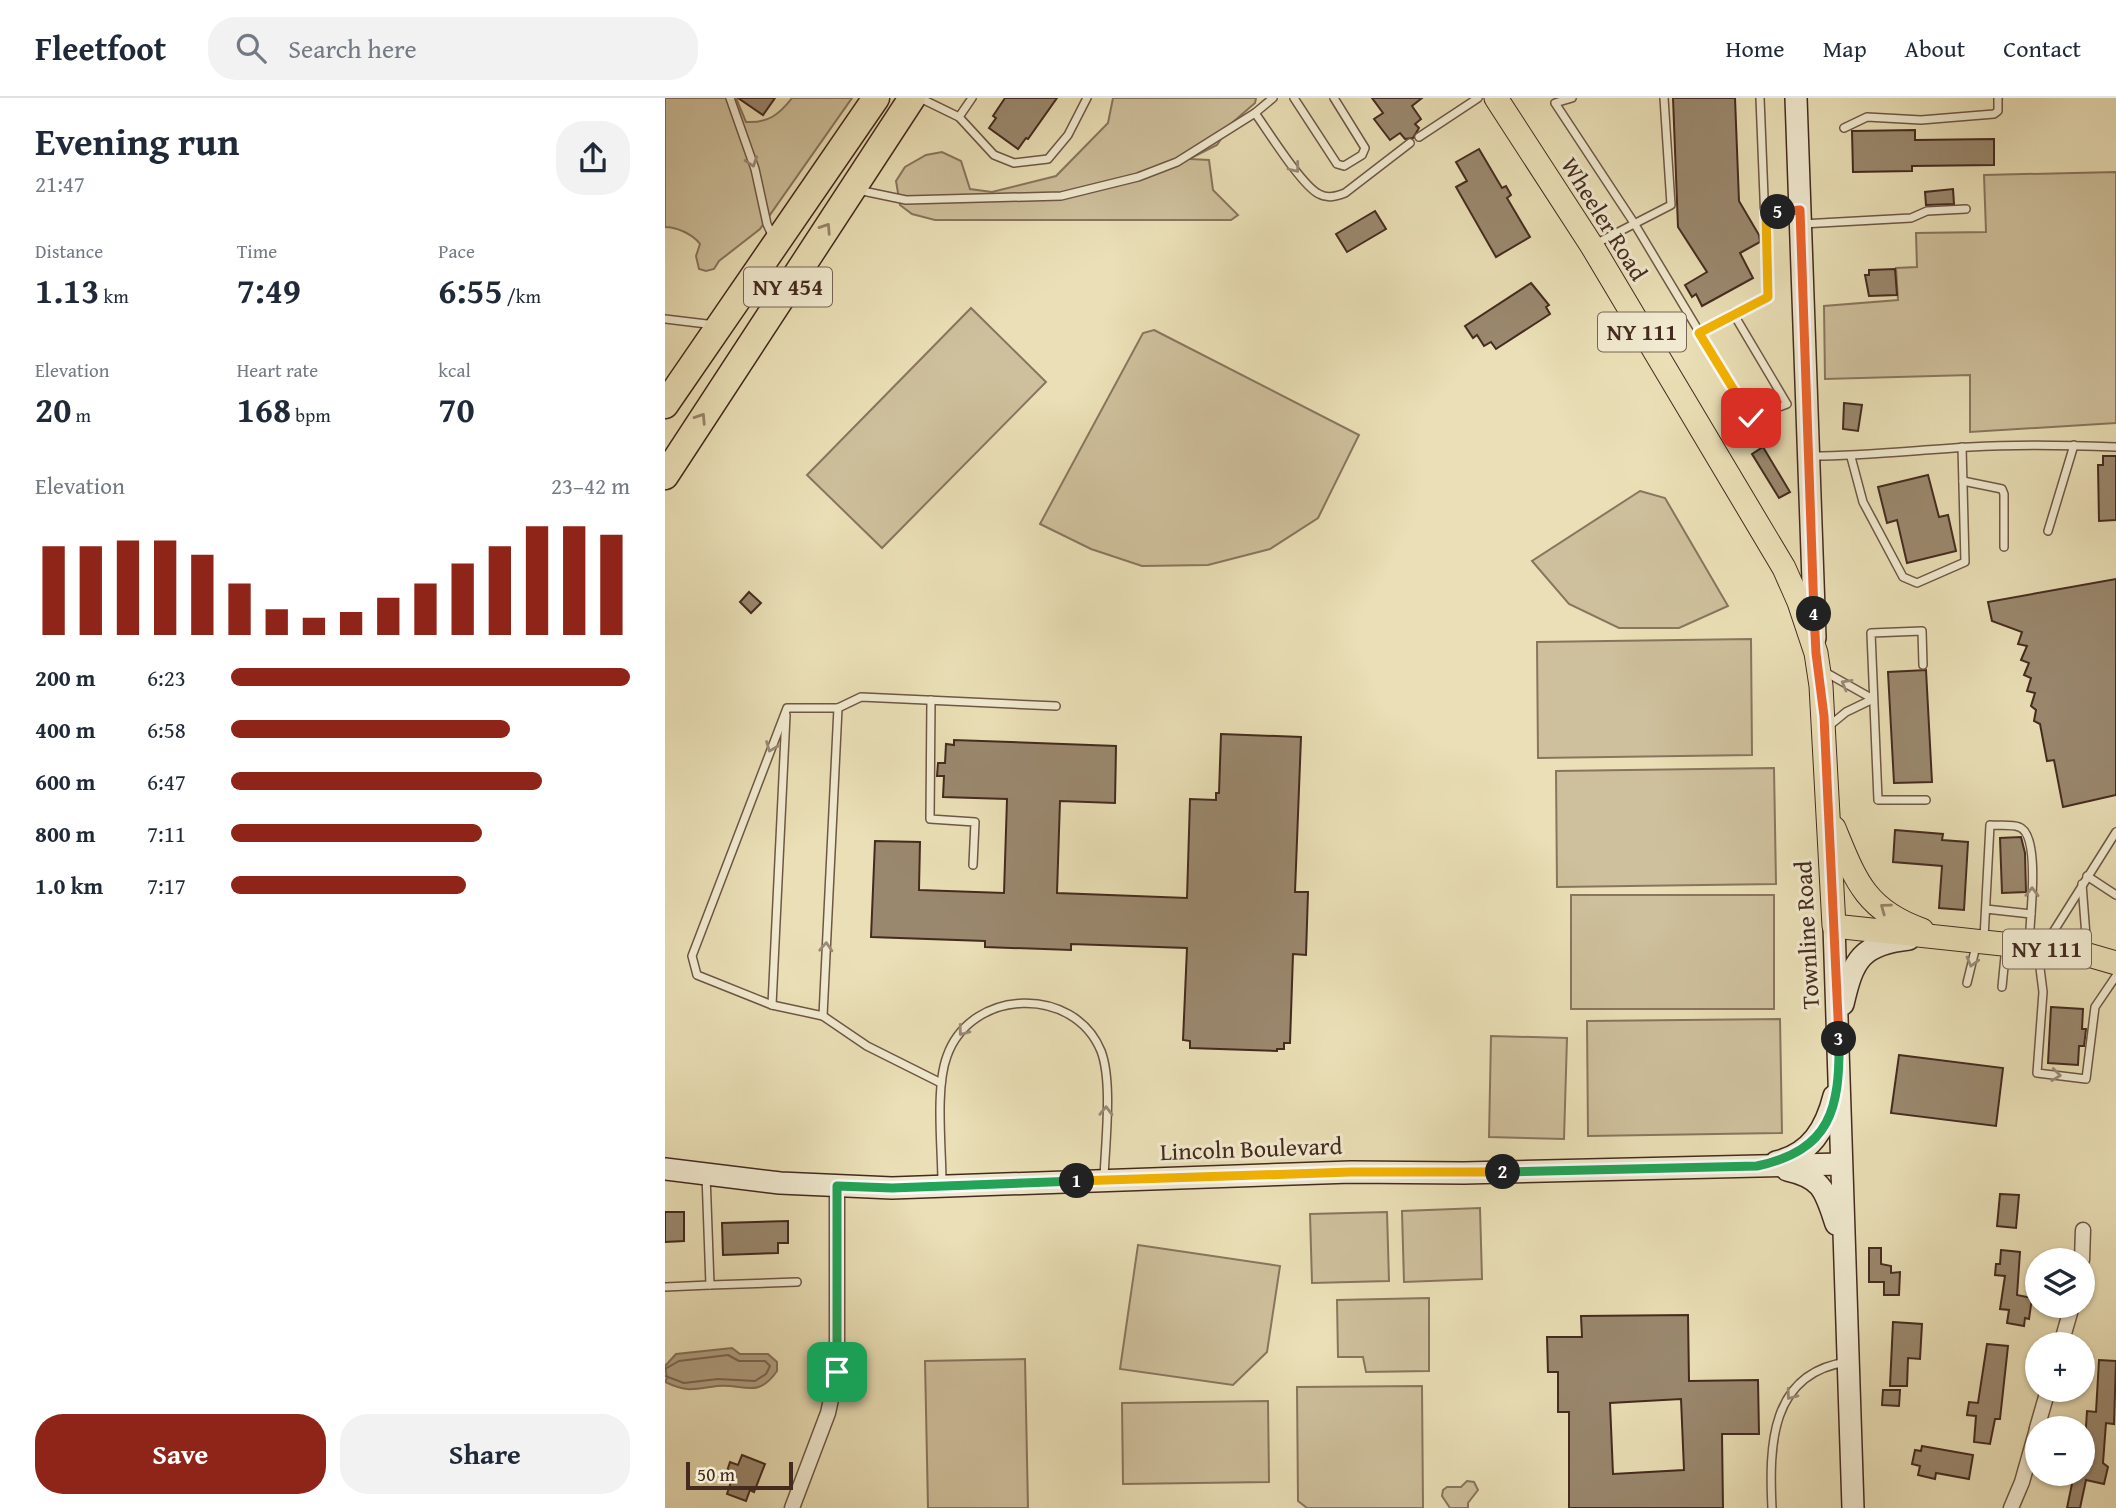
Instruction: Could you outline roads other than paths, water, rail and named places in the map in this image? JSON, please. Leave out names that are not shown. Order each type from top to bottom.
[{"type":"highway","name":"NY 454","points":[[665,405],[876,98]]},
{"type":"highway","name":"NY 454","points":[[665,476],[912,98]]},
{"type":"main road","name":"Wheeler Road","points":[[1496,98],[1592,246],[1789,577]]},
{"type":"main road","name":"Townline Road","points":[[1789,577],[1817,661],[1825,729],[1834,926]]},
{"type":"main road","name":"NY 111","points":[[1827,812],[1852,874],[1862,890],[1886,911],[1916,928],[1945,938]]},
{"type":"main road","name":"NY 111","points":[[1834,926],[2013,945],[2088,955],[2116,963]]},
{"type":"street","name":"Townline Road","points":[[1800,98],[1800,217],[1817,661]]},
{"type":"street","points":[[1789,577],[1804,577],[1812,556]]},
{"type":"street","name":"Townline Road","points":[[1834,926],[1853,1508]]},
{"type":"street","points":[[1839,1027],[1855,964],[1865,952],[1885,942],[1945,938]]},
{"type":"street","points":[[1757,1166],[1783,1161],[1812,1144],[1821,1132],[1830,1111],[1839,1076]]},
{"type":"street","name":"Lincoln Boulevard","points":[[665,1169],[837,1186],[942,1187],[1351,1172],[1464,1173],[1840,1164]]},
{"type":"street","points":[[1757,1166],[1803,1174],[1818,1182],[1826,1195],[1844,1249]]},
{"type":"street","points":[[792,1508],[828,1413],[837,1372],[837,1186]]},
{"type":"street","points":[[2082,1248],[2083,1230]]},
{"type":"street","points":[[2011,1508],[2025,1471]]},
{"type":"lane","points":[[730,98],[755,169],[767,224],[776,243]]},
{"type":"lane","points":[[921,98],[959,117],[994,155],[1014,163],[1048,159],[1068,135],[1087,98]]},
{"type":"lane","points":[[959,117],[972,98]]},
{"type":"lane","points":[[852,189],[905,200],[1061,196],[1138,177],[1177,162],[1255,113],[1273,98]]},
{"type":"lane","points":[[1294,98],[1337,164],[1344,166],[1362,155],[1365,148],[1334,98]]},
{"type":"lane","points":[[1419,137],[1478,98]]},
{"type":"lane","points":[[1572,98],[1555,103],[1634,223],[1751,418],[1787,404],[1733,313]]},
{"type":"lane","points":[[1592,246],[1671,205],[1664,98]]},
{"type":"lane","points":[[1699,333],[1768,297],[1760,98]]},
{"type":"lane","points":[[1844,128],[1867,117],[1921,120],[1994,114],[1998,111],[1999,98]]},
{"type":"lane","points":[[1255,113],[1297,171],[1318,194],[1333,197],[1345,193],[1409,144]]},
{"type":"lane","points":[[1766,212],[1800,217],[1911,218],[1927,211],[1966,209]]},
{"type":"lane","points":[[665,319],[719,326]]},
{"type":"lane","points":[[2047,531],[2074,445]]},
{"type":"lane","points":[[1851,457],[1863,502],[1903,577],[1917,583],[1965,562],[1962,447]]},
{"type":"lane","points":[[1809,456],[1851,457],[1962,447],[2116,447]]},
{"type":"lane","points":[[1963,481],[2002,489],[2004,547]]},
{"type":"lane","points":[[1923,665],[1922,631],[1871,633],[1878,800],[1926,800]]},
{"type":"lane","points":[[1817,661],[1873,699]]},
{"type":"lane","points":[[787,708],[838,708],[861,697],[1056,706]]},
{"type":"lane","points":[[1825,729],[1846,712],[1873,699]]},
{"type":"lane","points":[[931,700],[930,819],[975,822],[973,865]]},
{"type":"lane","points":[[787,708],[692,956],[697,975],[772,1005],[823,1016],[867,1046],[941,1083]]},
{"type":"lane","points":[[772,1005],[787,708]]},
{"type":"lane","points":[[823,1016],[838,708]]},
{"type":"lane","points":[[2002,987],[2013,945],[2031,914],[2031,845],[2027,833],[2020,827],[1990,825],[1986,909],[2013,945],[2043,992],[2037,1073],[2086,1079],[2095,1007],[2116,976]]},
{"type":"lane","points":[[1967,983],[2082,884],[2116,832]]},
{"type":"lane","points":[[2087,876],[2116,895]]},
{"type":"lane","points":[[2082,884],[2088,955]]},
{"type":"lane","points":[[1986,909],[2031,914]]},
{"type":"lane","points":[[942,1187],[941,1083],[947,1055],[966,1023],[1001,1004],[1033,1003],[1061,1010],[1088,1029],[1101,1052],[1106,1079],[1104,1180]]},
{"type":"lane","points":[[706,1175],[710,1285]]},
{"type":"lane","points":[[665,1287],[797,1282]]},
{"type":"lane","points":[[1772,1508],[1771,1450],[1777,1418],[1789,1394],[1807,1377],[1832,1364],[1848,1362]]},
{"type":"water","points":[[732,1348],[740,1354],[768,1354],[777,1362],[777,1371],[770,1380],[756,1388],[717,1386],[691,1389],[665,1382],[665,1366],[676,1354]]}]
